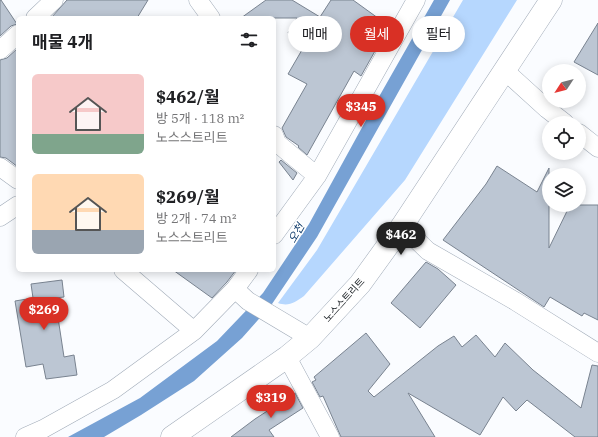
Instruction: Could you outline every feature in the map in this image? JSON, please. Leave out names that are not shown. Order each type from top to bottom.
[{"type":"main road","name":"노스스트리트","points":[[172,437],[287,357],[310,338],[360,284],[402,226],[551,0]]},
{"type":"street","points":[[37,16],[54,0]]},
{"type":"street","points":[[198,0],[210,16]]},
{"type":"street","points":[[276,232],[317,176],[416,0]]},
{"type":"street","points":[[0,50],[16,36]]},
{"type":"street","points":[[504,70],[556,116]]},
{"type":"street","points":[[586,139],[598,148]]},
{"type":"street","points":[[276,140],[277,143],[317,176]]},
{"type":"street","points":[[0,167],[16,179]]},
{"type":"street","points":[[0,217],[16,206]]},
{"type":"street","points":[[402,226],[428,251],[515,301],[598,353]]},
{"type":"street","points":[[125,272],[194,331]]},
{"type":"street","points":[[25,437],[43,429],[113,390],[194,331],[242,295],[248,272]]},
{"type":"street","points":[[242,295],[271,315],[310,338]]},
{"type":"street","points":[[287,357],[330,437]]},
{"type":"shaded area","points":[[434,0],[450,0],[441,16],[425,16]]},
{"type":"shaded area","points":[[463,0],[517,0],[405,180],[304,296],[289,304],[278,303],[317,250],[433,52],[465,52],[465,16],[454,16]]},
{"type":"shaded area","points":[[412,39],[412,52],[421,52],[317,237],[272,304],[242,338],[194,381],[104,437],[68,437],[140,398],[217,341],[263,293],[309,224]]},
{"type":"building","points":[[1,0],[16,24],[11,26],[0,36]]},
{"type":"building","points":[[67,0],[148,0],[138,16],[53,16]]},
{"type":"building","points":[[266,0],[292,0],[318,16],[288,16],[288,18],[276,18],[276,16],[244,16]]},
{"type":"building","points":[[331,0],[353,0],[375,16],[350,16],[350,52],[374,52],[361,76],[354,71],[307,155],[298,147],[299,146],[286,137],[282,128],[307,84],[288,74],[301,52],[342,52],[342,16],[321,16]]},
{"type":"building","points":[[598,23],[598,75],[586,68],[586,64],[578,64],[574,62]]},
{"type":"building","points":[[16,50],[16,166],[6,158],[0,157],[0,60],[7,58]]},
{"type":"building","points":[[281,160],[297,173],[293,180],[279,162]]},
{"type":"building","points":[[497,166],[537,192],[542,182],[542,212],[549,212],[549,248],[567,212],[586,212],[586,205],[598,205],[598,320],[584,313],[582,316],[550,297],[544,307],[443,240],[486,184]]},
{"type":"building","points":[[426,262],[438,269],[456,285],[420,328],[391,303]]},
{"type":"building","points":[[176,272],[234,272],[212,298]]},
{"type":"building","points":[[62,280],[64,297],[55,298],[64,357],[74,355],[77,375],[46,379],[43,364],[26,367],[15,301],[33,298],[31,284]]},
{"type":"building","points":[[366,333],[390,364],[368,391],[374,397],[438,346],[454,336],[462,347],[476,335],[495,357],[505,343],[533,370],[581,408],[592,365],[598,366],[598,437],[575,437],[527,400],[516,411],[503,397],[480,435],[408,393],[435,437],[341,437],[323,396],[320,397],[312,382],[316,380],[314,377]]},
{"type":"building","points":[[295,393],[303,408],[269,430],[274,437],[231,437],[255,419]]},
{"type":"water label","name":"오천","points":[[296,233]]}]
